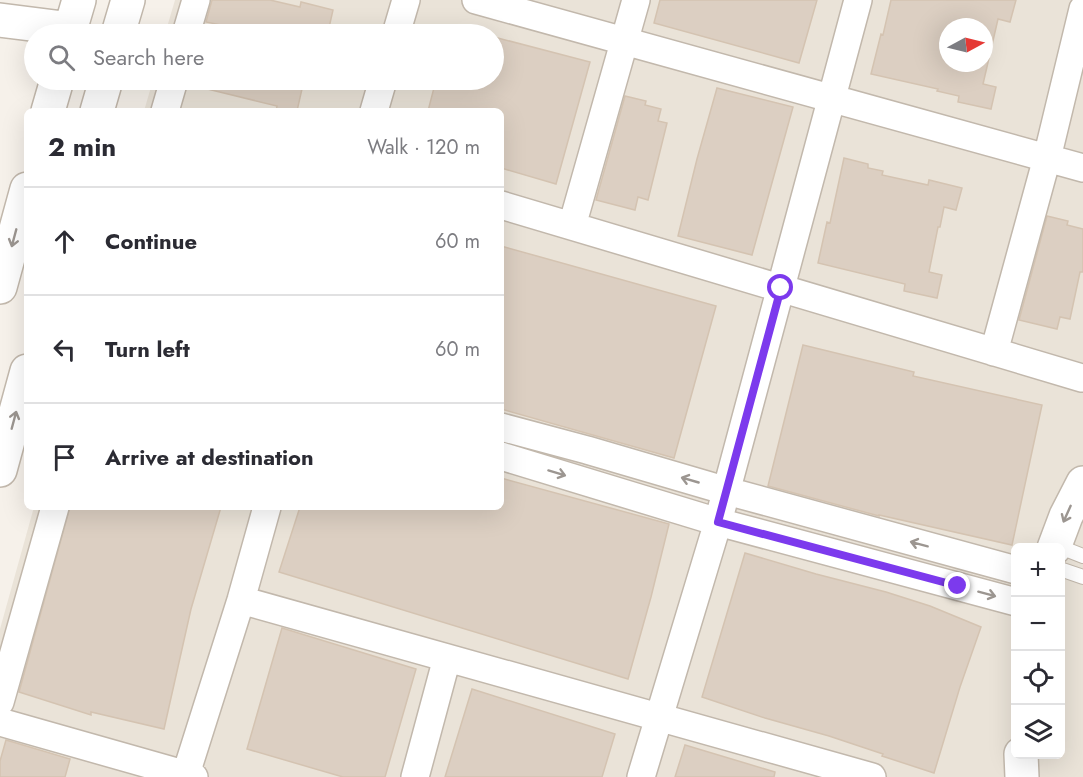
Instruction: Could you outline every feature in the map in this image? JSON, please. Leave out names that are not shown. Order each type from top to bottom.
[{"type":"street","points":[[121,24],[128,0]]},
{"type":"street","points":[[189,24],[196,0]]},
{"type":"street","points":[[399,24],[406,0]]},
{"type":"street","points":[[476,0],[1083,168]]},
{"type":"street","points":[[572,226],[636,0]]},
{"type":"street","points":[[641,777],[727,491],[858,0]]},
{"type":"street","points":[[994,352],[1047,158],[1083,9]]},
{"type":"street","points":[[0,20],[73,21]]},
{"type":"street","points":[[49,108],[54,90]]},
{"type":"street","points":[[98,108],[103,90]]},
{"type":"street","points":[[375,108],[380,90]]},
{"type":"street","points":[[1,278],[24,199]]},
{"type":"street","points":[[504,206],[1082,378]]},
{"type":"street","points":[[0,470],[24,382]]},
{"type":"street","points":[[504,428],[1011,569]]},
{"type":"street","points":[[504,457],[718,522],[1011,601]]},
{"type":"street","points":[[1064,543],[1066,516],[1083,483]]},
{"type":"street","points":[[0,702],[54,510]]},
{"type":"street","points":[[0,722],[188,776],[266,510]]},
{"type":"street","points":[[958,586],[968,557]]},
{"type":"street","points":[[240,600],[869,777]]},
{"type":"street","points":[[415,777],[447,658]]},
{"type":"street","points":[[1021,759],[1022,777]]},
{"type":"lane","points":[[1065,556],[1083,577]]},
{"type":"shaded area","points":[[175,0],[1083,0],[1083,777],[0,777],[0,629],[33,510],[504,510],[504,108],[145,108],[150,90],[504,90],[504,24],[168,24]]},
{"type":"building","points":[[212,0],[270,0],[300,7],[301,2],[333,10],[330,24],[216,24],[206,22]]},
{"type":"building","points":[[660,0],[817,0],[799,63],[654,23]]},
{"type":"building","points":[[891,0],[1016,0],[1010,22],[998,19],[993,41],[993,18],[939,18],[939,72],[986,72],[983,84],[996,87],[991,109],[958,102],[959,96],[937,91],[938,89],[871,74],[881,34],[883,35]]},
{"type":"building","points":[[504,40],[590,62],[556,184],[504,169],[504,108],[429,108],[433,90],[504,90]]},
{"type":"building","points":[[717,88],[793,107],[752,255],[678,236]]},
{"type":"building","points":[[211,90],[302,90],[298,108],[277,108],[277,106]]},
{"type":"building","points":[[625,96],[646,101],[645,105],[661,109],[658,121],[667,123],[648,200],[638,197],[635,210],[596,200]]},
{"type":"building","points":[[844,158],[868,164],[868,168],[883,171],[882,175],[928,185],[929,180],[962,188],[956,210],[944,207],[940,227],[938,227],[929,272],[942,275],[937,298],[904,291],[905,284],[818,263],[827,222],[830,223]]},
{"type":"building","points":[[1047,216],[1068,221],[1067,225],[1083,229],[1083,272],[1080,272],[1070,319],[1060,317],[1057,329],[1019,320]]},
{"type":"building","points":[[504,247],[716,306],[674,458],[504,410]]},
{"type":"building","points":[[803,345],[914,372],[913,376],[1042,405],[1011,545],[879,516],[768,486]]},
{"type":"building","points":[[504,479],[669,524],[628,679],[279,572],[299,510],[504,510]]},
{"type":"building","points":[[69,510],[220,510],[191,609],[164,729],[91,712],[91,715],[19,692]]},
{"type":"building","points":[[745,553],[886,592],[930,606],[981,627],[934,773],[829,736],[702,697]]},
{"type":"building","points":[[282,628],[416,669],[385,777],[343,777],[247,749]]},
{"type":"building","points":[[472,689],[615,734],[602,777],[445,777]]},
{"type":"building","points":[[6,740],[70,759],[65,777],[0,777],[0,761]]},
{"type":"building","points":[[685,745],[775,772],[774,777],[675,777]]},
{"type":"route","points":[[781,288],[718,522],[958,586]]}]
